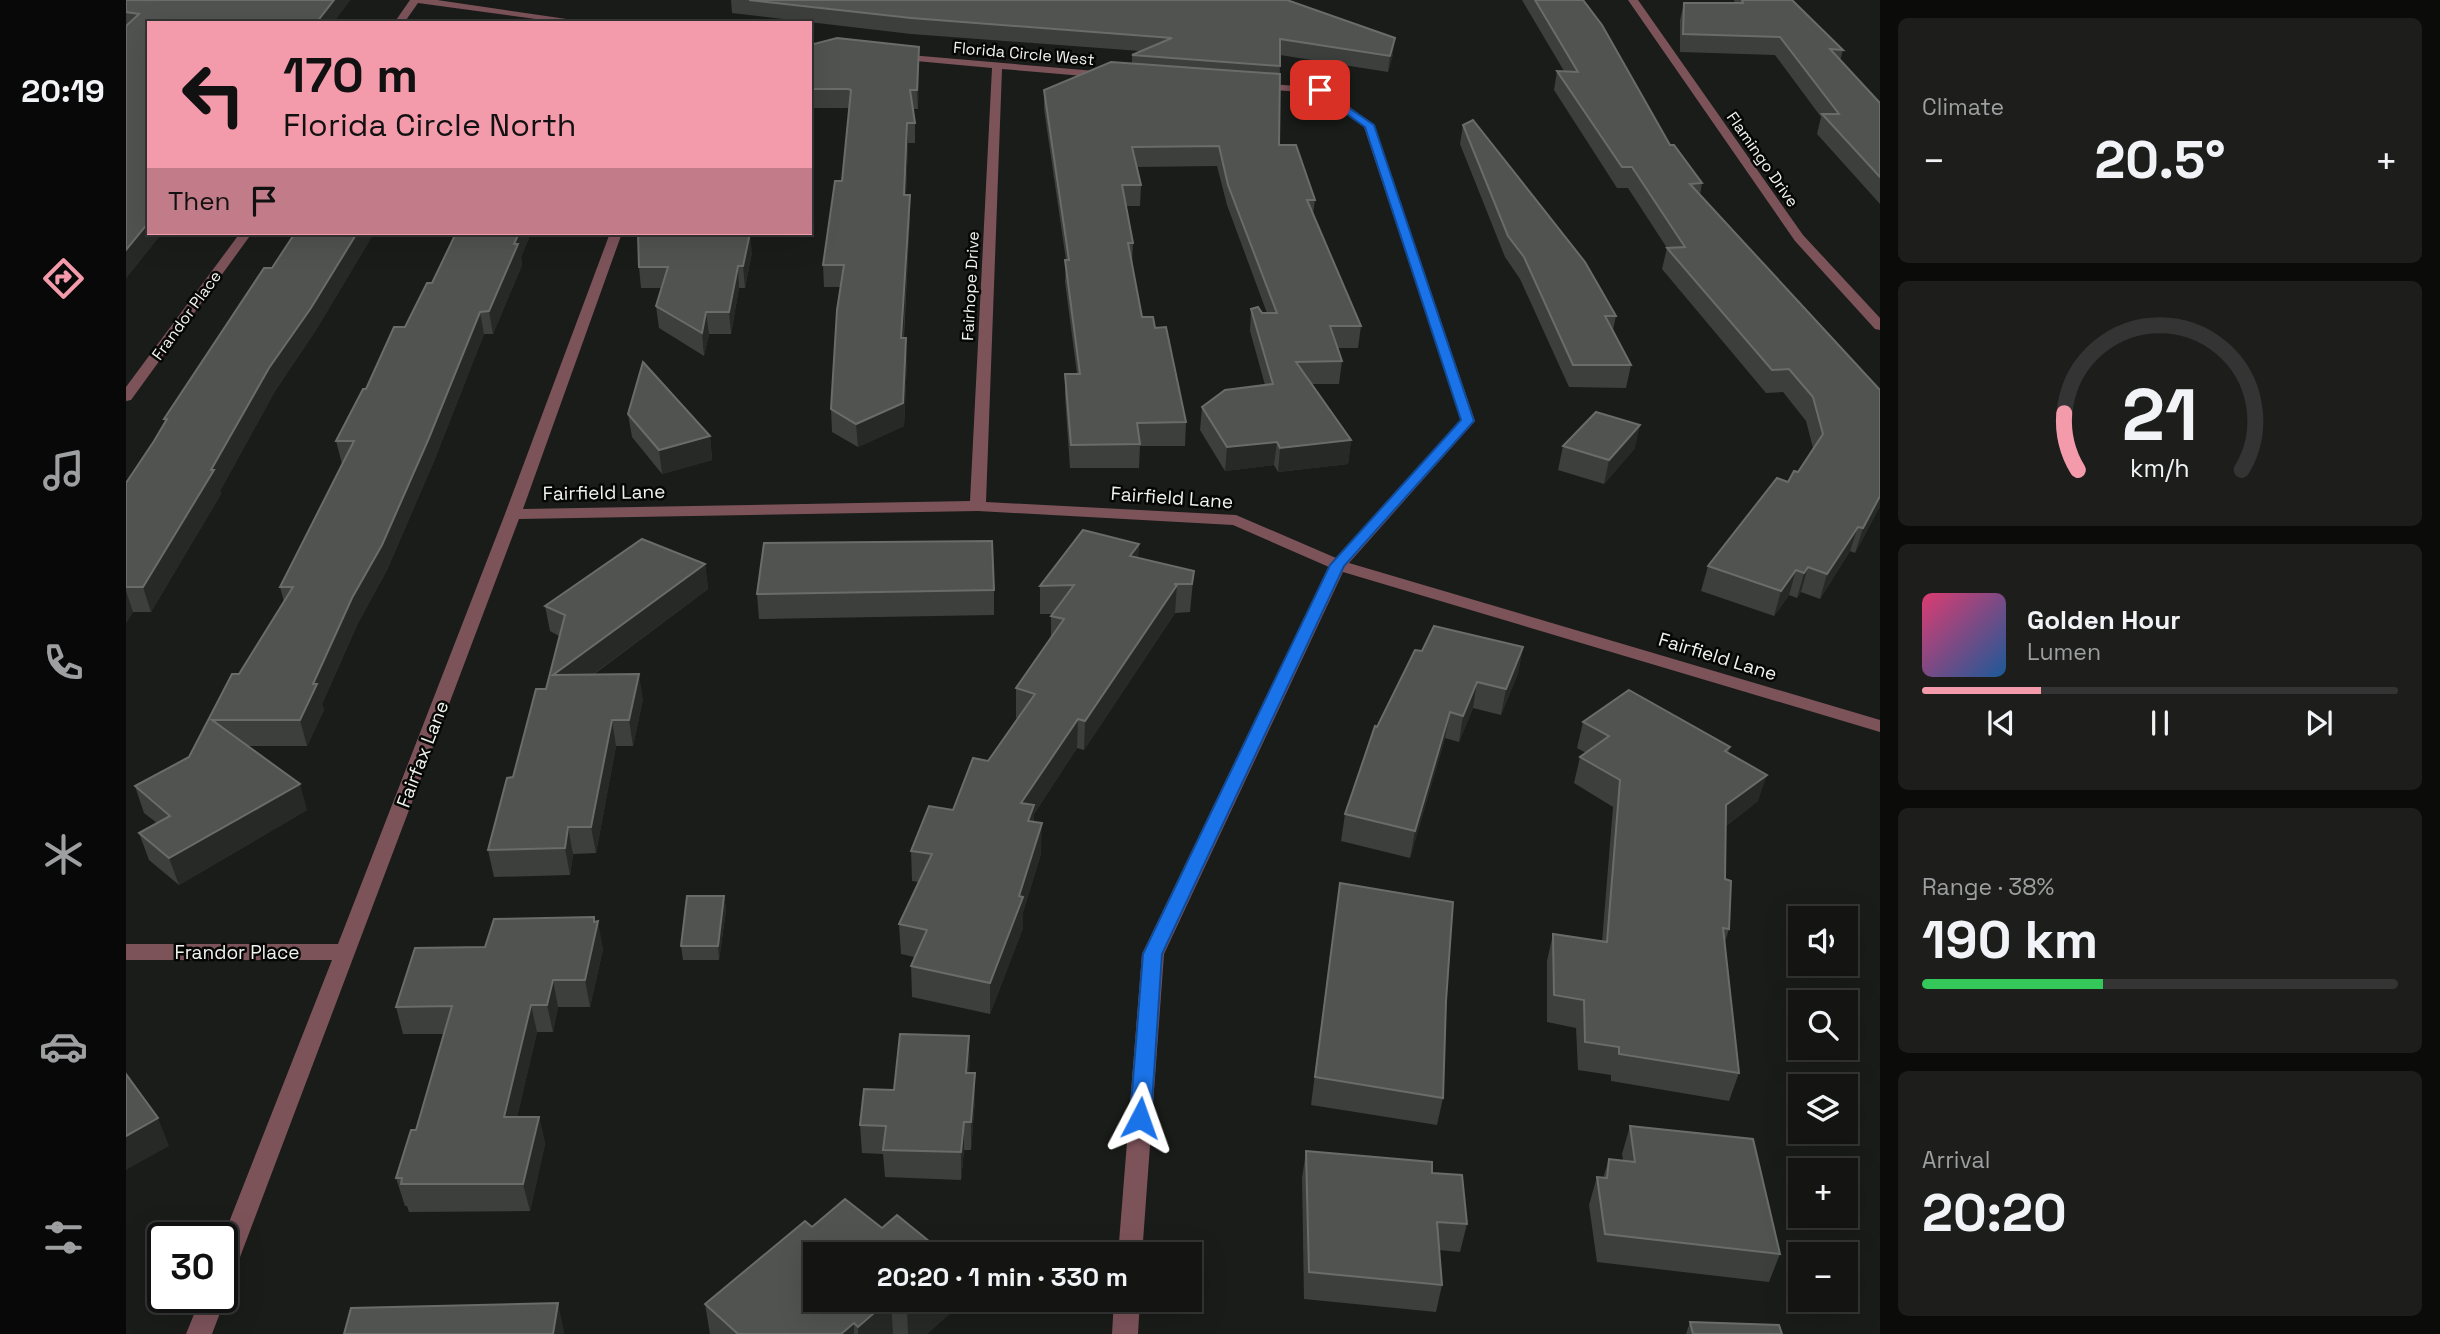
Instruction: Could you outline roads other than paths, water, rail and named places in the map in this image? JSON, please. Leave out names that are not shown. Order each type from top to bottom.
[{"type":"street","points":[[400,21],[416,0],[574,21]]},
{"type":"street","name":"Flamingo Drive","points":[[1633,0],[1799,238],[1880,326]]},
{"type":"street","name":"Florida Circle West","points":[[890,56],[1118,76]]},
{"type":"street","name":"Fairhope Drive","points":[[978,506],[997,67]]},
{"type":"street","points":[[1131,1242],[1153,954],[1338,565],[1468,421],[1369,125],[1320,90],[1239,85]]},
{"type":"street","name":"Frandor Place","points":[[126,397],[245,235]]},
{"type":"street","name":"Fairfax Lane","points":[[238,1232],[513,514],[615,235]]},
{"type":"street","name":"Fairfield Lane","points":[[513,514],[978,506],[1236,520],[1338,565],[1880,726]]},
{"type":"street","name":"Frandor Place","points":[[126,952],[347,952]]},
{"type":"street","points":[[1125,1334],[1126,1312]]},
{"type":"street","points":[[199,1334],[207,1313]]}]
